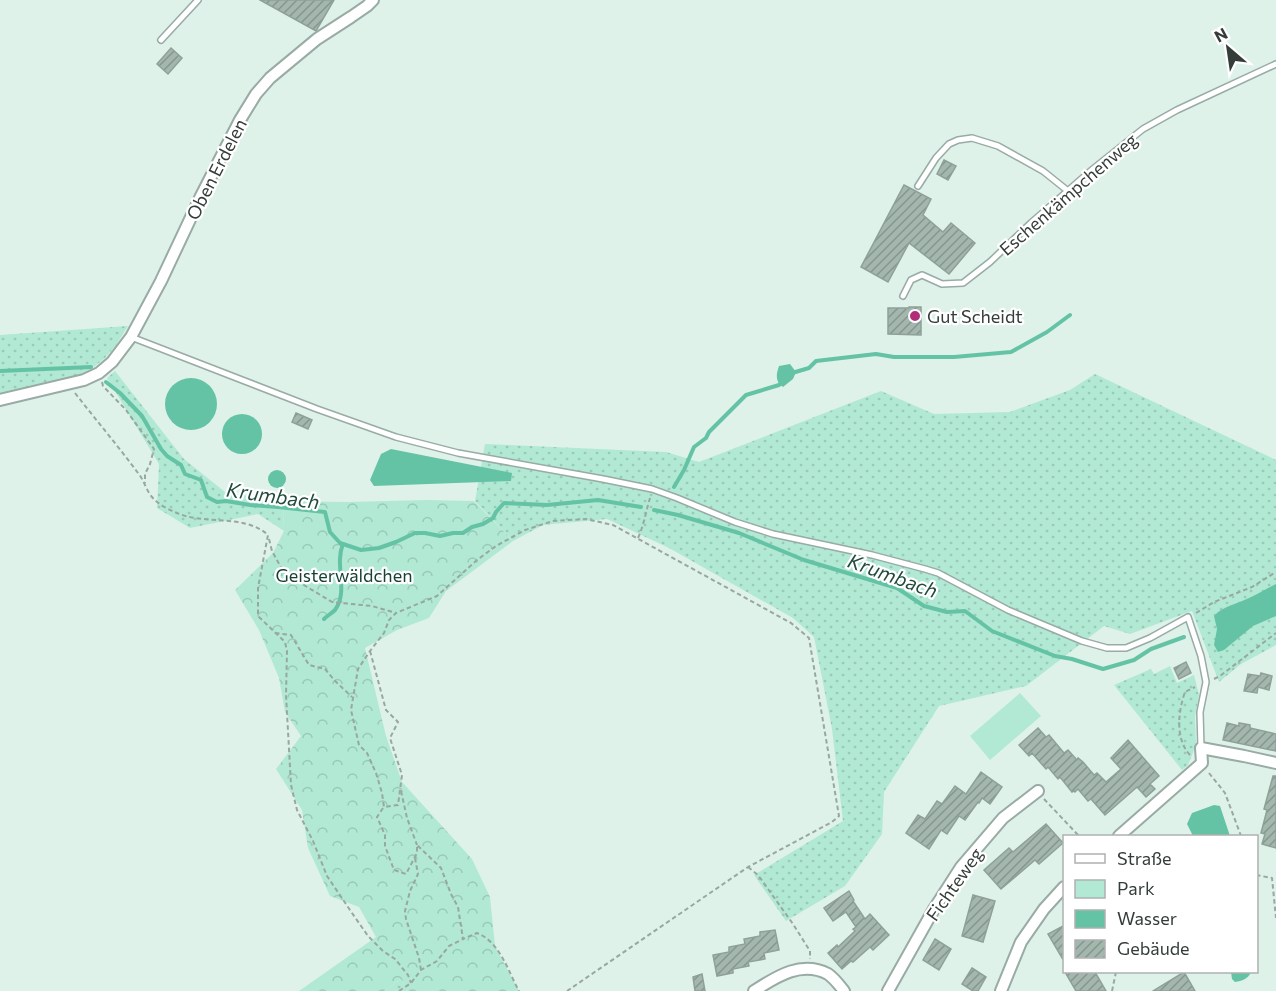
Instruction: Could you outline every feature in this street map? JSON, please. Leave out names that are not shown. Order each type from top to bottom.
[{"type":"street","name":"Oben Erdelen","points":[[99,373],[112,362],[131,337],[240,120],[256,94],[270,78],[317,39],[373,0]]},
{"type":"street","points":[[0,400],[84,380],[99,373]]},
{"type":"street","points":[[1121,835],[1202,763],[1201,748],[1276,763]]},
{"type":"street","name":"Fichteweg","points":[[888,991],[934,909],[961,867],[1003,818],[1038,791]]},
{"type":"street","points":[[1000,991],[1021,942],[1044,909],[1063,889]]},
{"type":"street","points":[[754,991],[775,978],[797,969],[811,968],[829,975],[844,991]]},
{"type":"lane","points":[[161,40],[198,0]]},
{"type":"lane","name":"Eschenkämpchenweg","points":[[903,296],[911,280],[922,275],[942,284],[963,283],[1143,129],[1177,110],[1276,64]]},
{"type":"lane","points":[[918,186],[936,158],[949,144],[972,138],[998,146],[1044,171],[1068,191]]},
{"type":"lane","points":[[131,337],[396,437],[459,453],[652,489],[735,522],[773,534],[872,555],[938,573],[1008,610],[1082,641],[1107,648],[1126,648],[1188,617],[1201,656],[1206,682],[1200,712],[1201,748]]},
{"type":"path","points":[[99,373],[103,386],[126,410],[154,448],[145,474],[146,485]]},
{"type":"path","points":[[68,383],[140,475],[151,496],[162,505],[177,514],[193,518],[252,524],[268,535],[272,551],[284,573],[332,602],[372,606],[396,613]]},
{"type":"path","points":[[638,538],[652,489]]},
{"type":"path","points":[[401,789],[417,845],[417,853],[406,874],[394,870],[385,835],[377,817],[384,807],[382,793],[367,753],[359,745],[351,710],[358,669],[384,633],[389,620],[396,613],[437,596],[477,560],[496,546],[525,530],[553,521],[586,519],[613,525],[791,623],[809,638],[839,816],[832,822],[748,867],[567,991]]},
{"type":"path","points":[[268,535],[258,588],[258,616],[285,642],[287,651],[286,695],[291,784],[297,810],[327,876],[351,914],[368,936],[395,959],[408,975],[411,983]]},
{"type":"path","points":[[1188,617],[1214,602],[1252,587],[1276,572]]},
{"type":"path","points":[[274,633],[291,635],[309,664],[325,669],[352,696]]},
{"type":"path","points":[[1240,835],[1226,793],[1202,763],[1196,761],[1186,751],[1180,734],[1181,703],[1185,692],[1220,676],[1276,633]]},
{"type":"path","points":[[370,651],[386,710],[398,722],[390,738],[402,775],[399,806],[384,807]]},
{"type":"path","points":[[1046,801],[1077,835]]},
{"type":"path","points":[[417,845],[441,868],[458,908],[464,939]]},
{"type":"path","points":[[415,857],[418,874],[410,891],[405,911],[421,970]]},
{"type":"path","points":[[748,867],[758,875],[810,951],[811,968]]},
{"type":"path","points":[[1258,875],[1276,879]]},
{"type":"path","points":[[1272,878],[1276,918]]},
{"type":"path","points":[[399,991],[411,983],[421,970],[437,961],[449,946],[477,933],[495,946],[519,991]]},
{"type":"path","points":[[1112,991],[1116,973]]},
{"type":"green space","points":[[128,326],[104,359],[82,376],[0,397],[0,335]]},
{"type":"green space","points":[[115,371],[184,459],[225,492],[283,501],[284,531],[258,514],[190,528],[157,508],[159,464],[107,378]]},
{"type":"green space","points":[[1095,374],[1276,460],[1276,645],[1241,664],[1219,682],[1192,611],[1130,634],[1104,626],[1026,686],[939,706],[884,792],[882,834],[845,886],[786,921],[754,875],[843,821],[832,729],[814,637],[793,618],[669,548],[607,519],[543,525],[513,541],[475,501],[485,444],[666,452],[699,462],[881,391],[934,414],[1010,412],[1070,390]]},
{"type":"green space","name":"Geisterwäldchen","points":[[283,501],[474,501],[513,541],[446,591],[429,618],[397,630],[365,648],[386,736],[402,782],[472,859],[490,897],[495,946],[519,991],[408,991],[401,979],[384,991],[299,991],[376,937],[359,907],[330,896],[308,848],[302,810],[276,769],[301,736],[285,712],[279,678],[259,630],[235,590],[273,553],[284,531]]},
{"type":"green space","points":[[1170,666],[1177,683],[1194,675],[1199,695],[1195,717],[1196,745],[1188,765],[1182,770],[1114,685],[1151,669],[1154,674]]},
{"type":"green space","points":[[1020,693],[1041,716],[990,760],[970,736]]},
{"type":"green space","points":[[401,979],[408,991],[384,991]]},
{"type":"water","points":[[790,364],[796,372],[793,379],[783,387],[777,380],[778,369],[779,366]]},
{"type":"water","points":[[186,378],[196,378],[210,385],[217,404],[210,423],[196,430],[186,430],[176,426],[169,419],[165,409],[165,399],[169,389],[176,382]]},
{"type":"water","points":[[242,414],[256,420],[262,434],[256,448],[242,454],[228,448],[222,434],[228,420]]},
{"type":"water","points":[[391,449],[512,473],[511,481],[374,486],[370,480],[381,454]]},
{"type":"water","points":[[277,470],[283,473],[286,479],[283,485],[277,488],[271,485],[268,479],[271,473]]},
{"type":"water","points":[[1276,584],[1276,616],[1253,626],[1224,650],[1218,652],[1214,645],[1217,629],[1214,616],[1226,607]]},
{"type":"water","points":[[1214,805],[1220,806],[1230,835],[1192,835],[1187,824],[1192,813]]},
{"type":"water","points":[[1231,973],[1250,973],[1244,979],[1235,982]]},
{"type":"building","points":[[260,0],[334,0],[316,31]]},
{"type":"building","points":[[171,48],[182,58],[168,74],[157,64]]},
{"type":"building","points":[[944,160],[956,166],[948,180],[937,174]]},
{"type":"building","points":[[904,185],[931,199],[923,215],[943,232],[951,223],[975,243],[949,274],[909,243],[888,282],[861,267]]},
{"type":"building","name":"Gut Scheidt","points":[[921,307],[921,335],[888,334],[888,308]]},
{"type":"building","points":[[296,413],[312,420],[308,429],[292,422]]},
{"type":"building","points":[[1186,662],[1191,673],[1179,679],[1174,668]]},
{"type":"building","points":[[1261,673],[1272,676],[1269,690],[1258,687],[1257,693],[1244,691],[1248,674],[1260,676]]},
{"type":"building","points":[[1227,723],[1239,726],[1239,723],[1250,725],[1250,728],[1276,734],[1276,751],[1223,740]]},
{"type":"building","points":[[1038,728],[1046,737],[1049,735],[1064,753],[1068,750],[1094,775],[1097,773],[1106,782],[1121,769],[1111,758],[1128,740],[1159,776],[1150,784],[1155,789],[1146,797],[1137,787],[1105,815],[1091,799],[1088,801],[1078,789],[1072,792],[1060,777],[1058,779],[1032,753],[1029,756],[1019,745]]},
{"type":"building","points":[[981,772],[1002,787],[990,804],[982,798],[965,820],[959,816],[947,834],[941,830],[929,849],[906,833],[918,815],[925,819],[937,801],[942,804],[955,786],[966,794]]},
{"type":"building","points":[[1273,776],[1276,776],[1276,848],[1262,844],[1265,834],[1261,833],[1267,810],[1264,809]]},
{"type":"building","points":[[1046,824],[1063,843],[1039,864],[1035,860],[1001,889],[984,870],[1009,848],[1013,852]]},
{"type":"building","points":[[849,891],[865,919],[870,914],[889,935],[873,950],[870,947],[842,969],[828,953],[837,945],[838,947],[855,931],[853,929],[856,927],[846,912],[833,921],[824,908]]},
{"type":"building","points":[[973,895],[995,901],[983,942],[962,936]]},
{"type":"building","points":[[1063,926],[1063,960],[1048,934]]},
{"type":"building","points":[[775,930],[779,950],[764,953],[765,959],[748,962],[749,966],[733,969],[733,973],[717,976],[713,955],[729,952],[729,947],[745,944],[744,939],[760,936],[760,932]]},
{"type":"building","points":[[935,939],[951,949],[939,970],[923,960]]},
{"type":"building","points":[[972,968],[986,977],[978,991],[973,991],[962,984]]},
{"type":"building","points":[[1066,973],[1096,973],[1106,991],[1076,991]]},
{"type":"building","points":[[1185,973],[1195,991],[1153,991]]},
{"type":"building","points":[[702,974],[705,991],[695,991],[693,977]]},
{"type":"waterway","points":[[792,373],[809,368],[816,361],[876,354],[894,357],[954,357],[1011,352],[1047,332],[1070,315]]},
{"type":"waterway","name":"Krumbach","points":[[0,371],[91,367]]},
{"type":"waterway","name":"Krumbach","points":[[106,382],[142,416],[167,456],[181,465],[185,474],[201,480],[207,497],[217,502],[226,501],[325,512],[330,532],[340,543],[361,550],[379,548],[415,533],[440,536],[463,533],[493,518],[504,503],[547,505],[598,500],[641,507]]},
{"type":"waterway","points":[[674,487],[694,447],[706,438],[709,432],[746,395],[779,385],[782,382]]},
{"type":"waterway","name":"Krumbach","points":[[654,510],[739,533],[804,560],[897,588],[924,606],[947,612],[965,611],[992,631],[1055,656],[1103,669],[1134,660],[1151,649],[1184,637]]},
{"type":"waterway","points":[[324,619],[335,610],[339,603],[341,595],[340,560],[343,544]]},
{"type":"place","name":"Gut Scheidt","points":[[915,316]]}]
